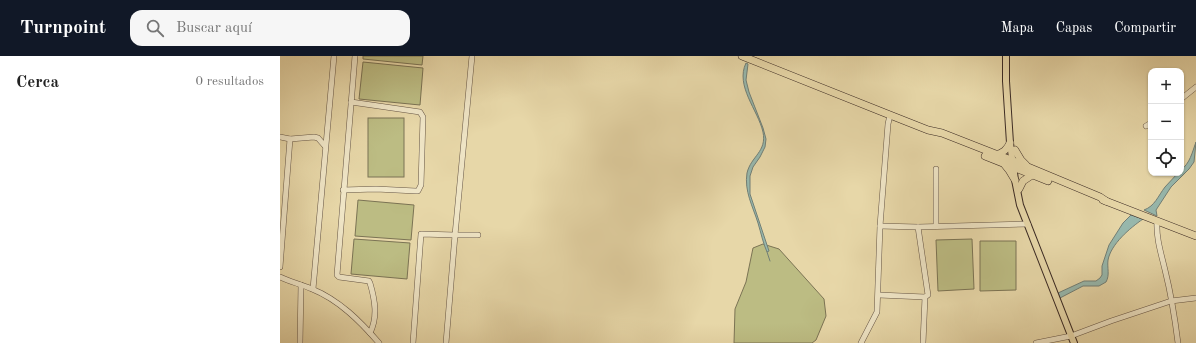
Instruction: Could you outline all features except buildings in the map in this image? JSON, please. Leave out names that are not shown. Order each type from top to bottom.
[{"type":"highway","points":[[743,56],[928,130],[1001,163],[1027,166],[1100,197],[1106,201],[1196,236]]},
{"type":"highway","points":[[928,130],[942,133],[995,155],[1032,175],[1098,200],[1106,201]]},
{"type":"highway","points":[[995,155],[1006,150],[1010,143]]},
{"type":"highway","points":[[1014,150],[1027,166]]},
{"type":"highway","points":[[1001,163],[1009,170],[1015,180]]},
{"type":"highway","points":[[1019,189],[1023,181],[1032,175]]},
{"type":"main road","points":[[1006,56],[1010,143],[1022,210]]},
{"type":"main road","points":[[1008,113],[1011,120],[1015,180],[1020,205],[1074,343]]},
{"type":"street","points":[[313,289],[334,56]]},
{"type":"street","points":[[355,56],[350,102],[337,275],[339,278],[369,281],[375,307],[375,315],[370,333]]},
{"type":"street","points":[[446,343],[472,56]]},
{"type":"street","points":[[1184,96],[1194,88]]},
{"type":"street","points":[[343,190],[376,189],[418,191],[421,185],[422,114],[420,112],[350,102]]},
{"type":"street","points":[[861,343],[877,312],[879,294],[880,226],[890,115]]},
{"type":"street","points":[[280,137],[290,139],[314,137],[318,138],[325,146]]},
{"type":"street","points":[[280,267],[290,139]]},
{"type":"street","points":[[936,169],[936,226]]},
{"type":"street","points":[[1156,221],[1156,232],[1165,270],[1178,343]]},
{"type":"street","points":[[880,226],[918,227],[1028,224]]},
{"type":"street","points":[[918,227],[928,295],[925,297],[923,343]]},
{"type":"street","points":[[413,343],[421,234],[478,235]]},
{"type":"street","points":[[280,277],[313,289],[338,304],[379,343]]},
{"type":"street","points":[[300,343],[301,285]]},
{"type":"street","points":[[879,294],[925,297]]},
{"type":"street","points":[[1036,343],[1071,336],[1171,301],[1196,298]]},
{"type":"green space","points":[[363,56],[423,56],[422,65],[363,59]]},
{"type":"green space","points":[[363,62],[423,68],[420,105],[359,99]]},
{"type":"green space","points":[[368,118],[404,118],[404,177],[368,177]]},
{"type":"green space","points":[[358,200],[414,205],[411,240],[355,236]]},
{"type":"green space","points":[[354,239],[410,243],[407,279],[351,274]]},
{"type":"green space","points":[[972,239],[974,289],[938,291],[936,240]]},
{"type":"green space","points":[[980,241],[1016,241],[1016,290],[980,291]]},
{"type":"green space","points":[[763,244],[779,249],[824,299],[826,316],[816,340],[812,343],[734,343],[735,309],[746,282],[753,248]]},
{"type":"water","points":[[746,63],[748,64],[746,80],[749,92],[766,139],[765,147],[753,167],[750,176],[750,194],[769,251],[767,252],[750,199],[746,180],[749,167],[761,149],[764,139],[760,124],[745,89],[743,72]]},
{"type":"water","points":[[1196,142],[1194,162],[1184,174],[1184,167],[1190,158]]},
{"type":"water","points":[[1175,176],[1182,176],[1171,187],[1156,210],[1157,216],[1144,210],[1154,203],[1165,187]]},
{"type":"water","points":[[1131,215],[1143,219],[1132,227],[1113,248],[1108,260],[1108,274],[1106,282],[1099,286],[1083,286],[1060,298],[1058,293],[1084,281],[1096,281],[1100,278],[1102,275],[1102,266],[1109,245],[1123,223]]},
{"type":"waterway","points":[[767,252],[770,261]]}]
